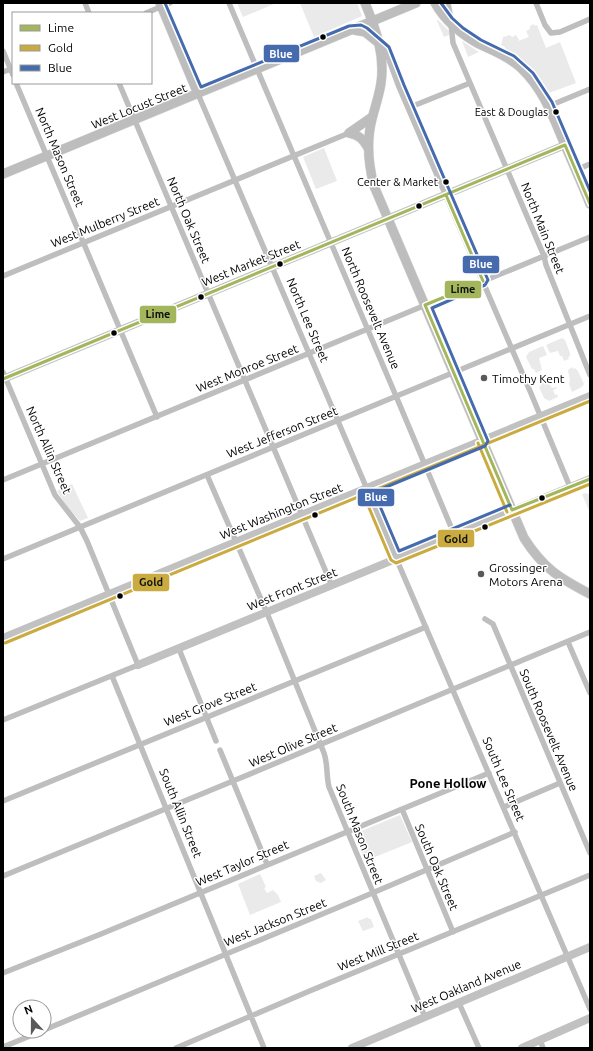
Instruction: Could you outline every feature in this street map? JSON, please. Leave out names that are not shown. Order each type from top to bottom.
[{"type":"main road","points":[[365,3],[373,21],[380,44],[381,82],[372,117],[368,148],[371,175],[375,187],[524,538],[542,562],[563,580],[590,594]]},
{"type":"main road","name":"West Locust Street","points":[[3,174],[416,3]]},
{"type":"main road","points":[[435,3],[441,13],[465,35],[506,57],[520,68],[538,86],[549,106],[590,204]]},
{"type":"main road","points":[[446,3],[450,21]]},
{"type":"main road","name":"North Lee Street","points":[[164,4],[198,94]]},
{"type":"main road","points":[[350,31],[361,30],[380,44]]},
{"type":"main road","points":[[349,133],[372,117]]},
{"type":"main road","points":[[349,133],[358,136],[365,142],[368,148]]},
{"type":"street","name":"North Roosevelt Avenue","points":[[229,3],[332,243],[454,534]]},
{"type":"street","points":[[536,3],[545,25],[550,32],[560,32],[590,19]]},
{"type":"street","points":[[148,12],[164,4]]},
{"type":"street","name":"North Main Street","points":[[450,21],[453,31],[453,43],[544,256],[569,325],[590,375]]},
{"type":"street","points":[[380,44],[385,49],[408,108],[570,487]]},
{"type":"street","points":[[3,51],[12,68],[3,72]]},
{"type":"street","points":[[408,108],[470,83]]},
{"type":"street","name":"North Mason Street","points":[[16,84],[157,417]]},
{"type":"street","name":"North Oak Street","points":[[118,84],[332,586]]},
{"type":"street","points":[[549,106],[590,89]]},
{"type":"street","name":"North Lee Street","points":[[198,94],[368,488],[396,558]]},
{"type":"street","name":"West Mulberry Street","points":[[3,276],[349,133]]},
{"type":"street","name":"West Market Street","points":[[4,376],[332,243],[565,145]]},
{"type":"street","points":[[576,170],[590,164]]},
{"type":"street","name":"West Monroe Street","points":[[3,480],[590,237]]},
{"type":"street","name":"West Jefferson Street","points":[[3,559],[590,316]]},
{"type":"street","name":"North Allin Street","points":[[4,376],[59,501],[80,527],[138,665]]},
{"type":"street","name":"West Washington Street","points":[[3,638],[483,442],[590,396]]},
{"type":"street","points":[[207,474],[267,613]]},
{"type":"street","name":"West Front Street","points":[[3,720],[267,613],[396,558],[590,479]]},
{"type":"street","name":"South Lee Street","points":[[396,558],[590,1009]]},
{"type":"street","name":"South Mason Street","points":[[267,613],[326,760],[329,787],[425,1017]]},
{"type":"street","name":"South Roosevelt Avenue","points":[[484,619],[493,624],[590,853]]},
{"type":"street","name":"West Grove Street","points":[[3,801],[426,627]]},
{"type":"street","name":"West Olive Street","points":[[3,876],[590,632]]},
{"type":"street","points":[[568,642],[590,693]]},
{"type":"street","points":[[179,648],[216,741]]},
{"type":"street","name":"South Allin Street","points":[[112,676],[264,1048]]},
{"type":"street","points":[[220,750],[267,864]]},
{"type":"street","name":"West Taylor Street","points":[[3,973],[101,934],[489,773]]},
{"type":"street","points":[[504,807],[560,783]]},
{"type":"street","name":"South Oak Street","points":[[402,809],[453,932]]},
{"type":"street","name":"West Jackson Street","points":[[52,1027],[373,894],[515,832]]},
{"type":"street","name":"West Mill Street","points":[[176,1048],[590,875]]},
{"type":"street","name":"West Oakland Avenue","points":[[352,1048],[590,947]]},
{"type":"street","points":[[459,1003],[478,1048]]},
{"type":"street","points":[[522,1048],[541,1044],[590,1018]]},
{"type":"street","name":"West Jackson Street","points":[[3,1047],[23,1039]]},
{"type":"shaded area","points":[[237,3],[274,3],[274,4],[243,17]]},
{"type":"shaded area","points":[[300,3],[357,3],[362,16],[314,37]]},
{"type":"shaded area","points":[[437,19],[449,31],[449,35],[444,37]]},
{"type":"shaded area","points":[[534,24],[535,26],[537,25],[546,48],[560,42],[576,83],[549,93],[530,68],[501,45],[503,37],[510,35],[512,37],[516,35],[519,40],[518,41],[529,37],[526,31]]},
{"type":"shaded area","points":[[462,41],[479,52],[468,57]]},
{"type":"shaded area","points":[[324,148],[337,181],[316,189],[303,157]]},
{"type":"shaded area","points":[[562,338],[565,340],[570,353],[570,356],[568,357],[569,359],[564,361],[558,351],[550,353],[546,345]]},
{"type":"shaded area","points":[[543,346],[547,355],[539,358],[542,370],[536,373],[534,369],[532,369],[526,357],[529,352]]},
{"type":"shaded area","points":[[572,367],[578,371],[584,384],[582,387],[572,392],[569,384],[570,381],[568,370]]},
{"type":"shaded area","points":[[546,379],[552,388],[557,388],[553,390],[555,395],[557,394],[558,397],[549,401],[544,398],[539,387],[541,386],[539,381]]},
{"type":"shaded area","points":[[72,484],[88,518],[80,521],[68,508],[57,491]]},
{"type":"shaded area","points":[[586,493],[590,495],[590,513],[582,494]]},
{"type":"shaded area","points":[[400,815],[412,842],[365,861],[354,834]]},
{"type":"shaded area","points":[[321,873],[326,880],[321,883],[316,881],[314,876]]},
{"type":"shaded area","points":[[260,874],[267,893],[273,890],[278,895],[281,902],[250,915],[238,884]]},
{"type":"shaded area","points":[[368,917],[371,919],[374,927],[363,931],[358,921]]},
{"type":"transit line","name":"Blue","points":[[165,3],[201,87],[349,26],[361,25],[367,28],[389,47],[488,280],[485,285],[432,308],[488,441],[485,446],[374,492],[399,551],[510,505]]},
{"type":"transit line","name":"Blue","points":[[441,3],[452,18],[463,28],[481,40],[514,56],[533,73],[552,102],[590,191]]},
{"type":"transit line","name":"Lime","points":[[3,379],[565,145],[590,204]]},
{"type":"transit line","name":"Lime","points":[[446,195],[483,281],[425,305],[512,510],[590,479]]},
{"type":"transit line","name":"Gold","points":[[5,643],[590,401]]},
{"type":"transit line","name":"Gold","points":[[478,443],[507,512]]},
{"type":"transit line","name":"Gold","points":[[362,491],[391,560],[396,563],[590,484]]},
{"type":"place","name":"East & Douglas","points":[[556,112]]},
{"type":"place","name":"Center & Market","points":[[446,182]]},
{"type":"place","name":"Timothy Kent","points":[[484,378]]},
{"type":"place","name":"Grossinger Motors Arena","points":[[481,574]]},
{"type":"district","name":"Pone Hollow","points":[[448,783]]}]
